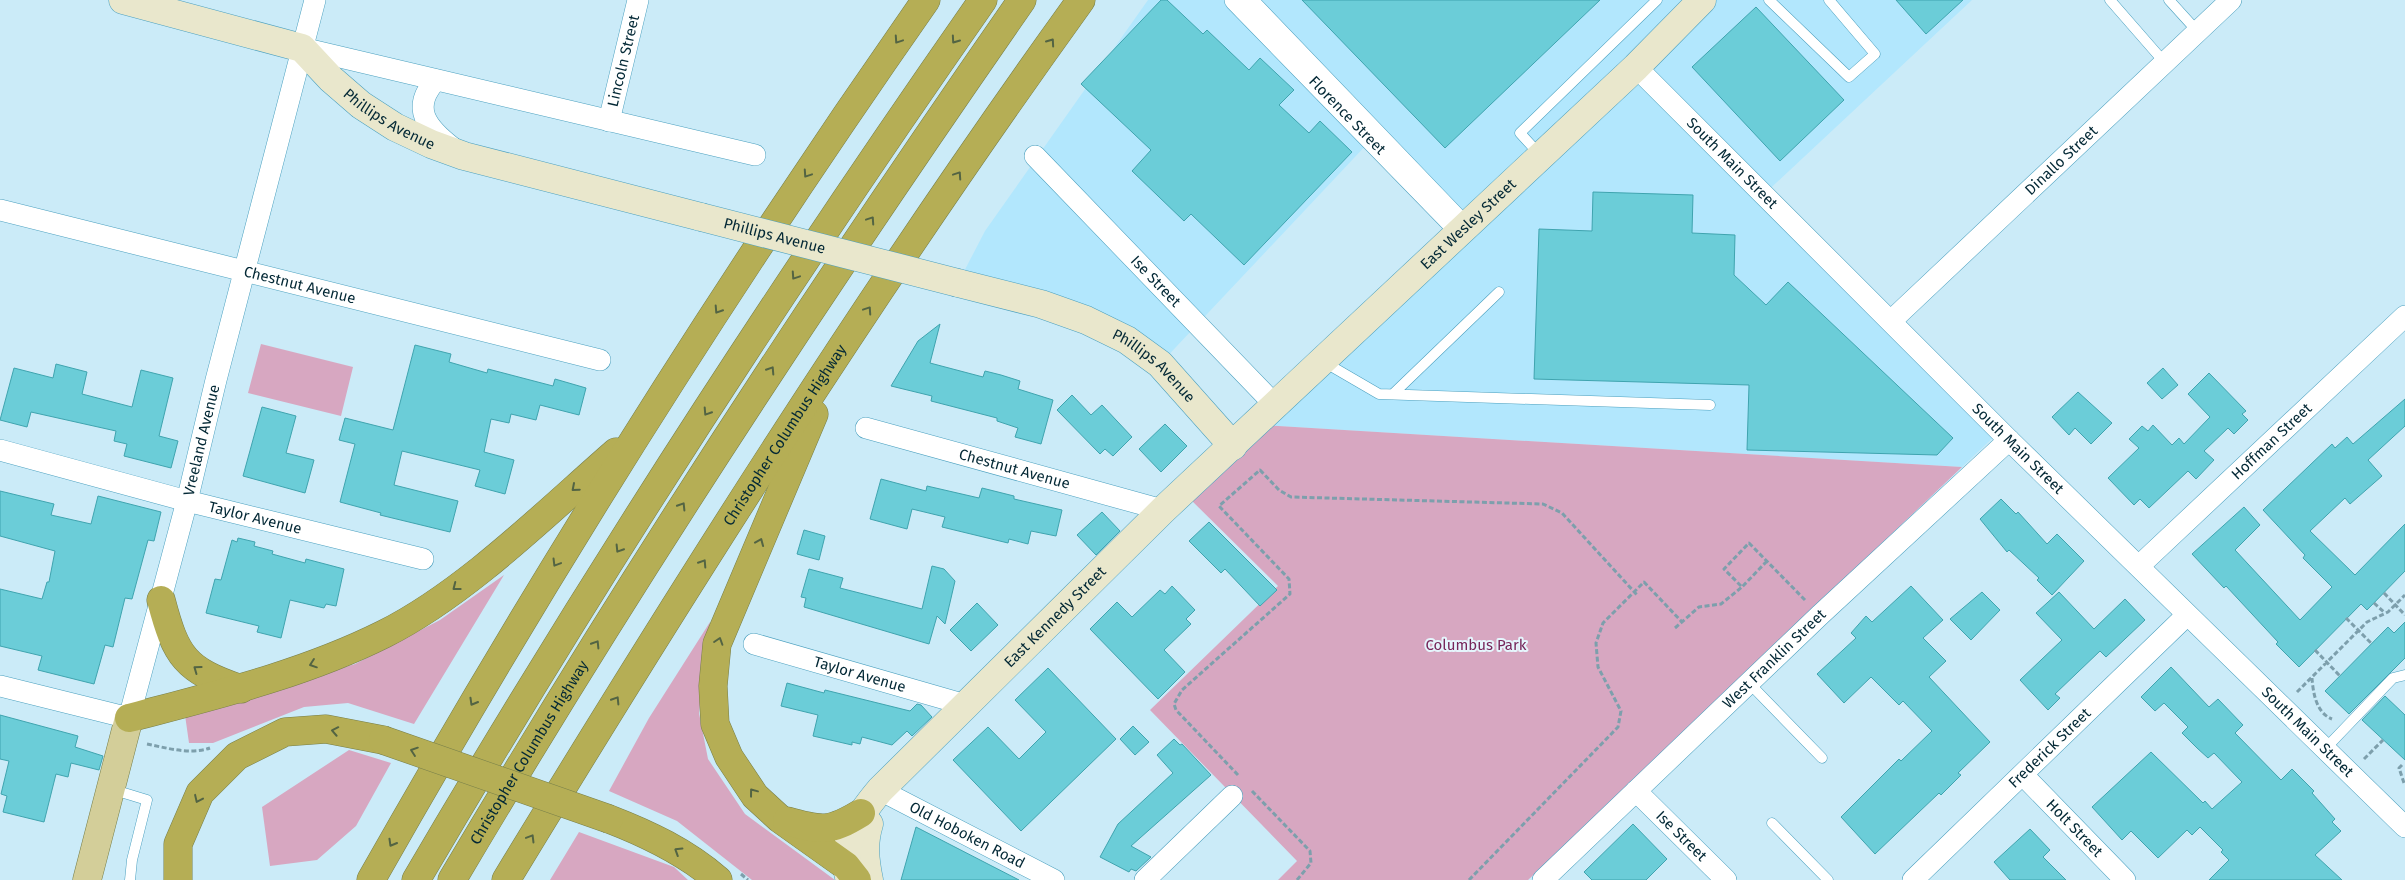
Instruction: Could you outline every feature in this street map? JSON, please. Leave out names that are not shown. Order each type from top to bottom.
[{"type":"highway","points":[[371,880],[484,682],[638,433],[808,172],[926,0]]},
{"type":"highway","name":"Christopher Columbus Highway","points":[[416,880],[657,490],[794,278],[983,0]]},
{"type":"highway","name":"Christopher Columbus Highway","points":[[452,880],[614,614],[709,465],[907,167],[1022,0]]},
{"type":"highway","name":"Christopher Columbus Highway","points":[[506,880],[671,613],[840,350],[1081,0]]},
{"type":"highway","points":[[840,350],[717,644],[713,686],[715,724],[728,757],[750,788],[780,819],[851,875]]},
{"type":"highway","points":[[129,718],[241,688],[330,658],[385,633],[414,616],[494,557],[638,433]]},
{"type":"highway","points":[[161,600],[170,636],[184,660],[210,678],[241,688]]},
{"type":"highway","points":[[178,880],[178,844],[200,792],[237,756],[285,732],[326,729],[383,740],[609,819],[654,837],[674,848],[718,880]]},
{"type":"highway","points":[[780,819],[814,829],[840,825],[861,812]]},
{"type":"main road","name":"Vreeland Avenue","points":[[87,880],[129,718]]},
{"type":"street","name":"Phillips Avenue","points":[[123,0],[302,48],[755,155]]},
{"type":"street","name":"Vreeland Avenue","points":[[129,718],[187,501],[315,0]]},
{"type":"street","name":"Lincoln Street","points":[[608,121],[638,0]]},
{"type":"street","name":"Florence Street","points":[[1235,0],[1465,228]]},
{"type":"street","name":"East Wesley Street","points":[[1233,446],[1636,67],[1702,0]]},
{"type":"street","name":"Dinallo Street","points":[[1891,321],[2232,0]]},
{"type":"street","name":"Phillips Avenue","points":[[302,48],[331,79],[368,109],[395,127],[431,144],[464,156],[1041,304],[1086,320],[1127,340],[1160,364],[1233,446]]},
{"type":"street","name":"South Main Street","points":[[1636,67],[2009,440],[2324,750],[2405,827]]},
{"type":"street","points":[[436,80],[426,91],[422,104],[427,122],[439,138],[464,156]]},
{"type":"street","name":"Ise Street","points":[[1035,156],[1276,406]]},
{"type":"street","name":"Chestnut Avenue","points":[[0,210],[600,360]]},
{"type":"street","name":"Hoffman Street","points":[[2139,566],[2405,316]]},
{"type":"street","name":"Chestnut Avenue","points":[[866,428],[1163,510]]},
{"type":"street","name":"West Franklin Street","points":[[1543,880],[1820,615],[2009,440]]},
{"type":"street","name":"East Kennedy Street","points":[[851,875],[849,838],[861,812],[880,790],[1163,510],[1233,446]]},
{"type":"street","name":"Taylor Avenue","points":[[0,450],[187,501],[423,559]]},
{"type":"street","name":"Frederick Street","points":[[1913,880],[2187,615]]},
{"type":"street","name":"Taylor Avenue","points":[[754,644],[966,705]]},
{"type":"street","points":[[0,686],[129,718]]},
{"type":"street","name":"Holt Street","points":[[2023,775],[2125,880]]},
{"type":"street","points":[[1145,880],[1241,787]]},
{"type":"street","name":"East Kennedy Street","points":[[870,880],[865,861],[866,836],[880,790]]},
{"type":"street","name":"Old Hoboken Road","points":[[880,790],[1054,880]]},
{"type":"street","name":"Ise Street","points":[[1636,791],[1726,880]]},
{"type":"lane","points":[[1254,0],[1465,228]]},
{"type":"lane","points":[[1541,156],[1520,133],[1657,0]]},
{"type":"lane","points":[[1770,0],[1849,77],[1875,54],[1829,0]]},
{"type":"lane","points":[[2110,0],[2165,63]]},
{"type":"lane","points":[[2169,0],[2198,32]]},
{"type":"lane","points":[[1393,394],[1499,292]]},
{"type":"lane","points":[[1323,361],[1379,394],[1710,405]]},
{"type":"lane","points":[[2324,750],[2393,678],[2405,675]]},
{"type":"lane","points":[[1749,683],[1822,758]]},
{"type":"lane","points":[[111,790],[147,800],[132,860],[130,880]]},
{"type":"lane","points":[[1772,823],[1828,880]]},
{"type":"path","points":[[1297,880],[1311,863],[1310,851],[1241,787],[1176,710],[1174,704],[1182,690],[1290,594],[1289,579],[1219,506],[1260,470],[1278,490],[1291,497],[1533,504],[1553,507],[1567,518],[1638,596]]},
{"type":"path","points":[[1742,587],[1724,569],[1749,543],[1820,615]]},
{"type":"path","points":[[1675,628],[1699,607],[1721,604],[1727,601],[1767,561]]},
{"type":"path","points":[[1469,880],[1618,728],[1621,710],[1598,667],[1596,643],[1603,623],[1644,582],[1682,622]]},
{"type":"path","points":[[2384,593],[2405,614]]},
{"type":"path","points":[[2294,695],[2358,630],[2367,622],[2386,613],[2405,595]]},
{"type":"path","points":[[2374,603],[2386,613]]},
{"type":"path","points":[[2346,618],[2372,644]]},
{"type":"path","points":[[2315,650],[2340,676]]},
{"type":"path","points":[[2312,677],[2312,691],[2320,709],[2328,718],[2348,724]]},
{"type":"path","points":[[2361,761],[2383,740]]},
{"type":"path","points":[[2399,788],[2405,783],[2399,768],[2402,765]]},
{"type":"shaded area","points":[[1148,0],[1972,0],[1760,198],[1997,434],[1962,467],[1260,425],[1458,233],[1370,141],[1160,364],[958,283],[985,231]]},
{"type":"green space","points":[[261,344],[353,367],[341,416],[248,393]]},
{"type":"green space","name":"Columbus Park","points":[[1260,425],[1962,467],[1528,880],[1278,880],[1297,861],[1150,710],[1278,586],[1186,495]]},
{"type":"green space","points":[[504,575],[414,724],[348,703],[304,707],[213,743],[189,743],[185,715],[355,664],[440,620]]},
{"type":"green space","points":[[710,622],[699,713],[708,759],[745,814],[835,880],[752,880],[677,821],[609,791],[649,718]]},
{"type":"green space","points":[[349,750],[391,763],[356,826],[317,860],[270,866],[262,807]]},
{"type":"green space","points":[[579,832],[674,867],[688,880],[550,880]]},
{"type":"building","points":[[1161,0],[1167,0],[1203,34],[1207,30],[1249,70],[1260,58],[1294,90],[1279,105],[1309,133],[1320,121],[1352,152],[1244,265],[1191,214],[1184,221],[1132,171],[1151,150],[1081,84]]},
{"type":"building","points":[[1302,0],[1600,0],[1445,148]]},
{"type":"building","points":[[1896,0],[1963,0],[1926,34]]},
{"type":"building","points":[[1756,7],[1844,100],[1780,161],[1692,67]]},
{"type":"building","points":[[1593,192],[1693,195],[1692,233],[1735,235],[1734,275],[1766,305],[1788,282],[1953,438],[1937,455],[1747,450],[1749,385],[1534,379],[1539,229],[1592,231]]},
{"type":"building","points":[[940,324],[930,363],[983,377],[985,371],[1001,375],[1020,381],[1018,389],[1053,400],[1041,444],[1015,437],[1018,428],[997,421],[997,418],[931,401],[932,396],[891,386],[918,341]]},
{"type":"building","points":[[415,345],[451,354],[449,362],[487,373],[488,369],[553,386],[555,379],[586,388],[579,415],[540,405],[536,420],[511,414],[509,423],[491,419],[484,452],[514,460],[505,494],[475,486],[480,470],[402,451],[394,485],[458,501],[450,532],[380,515],[381,513],[340,502],[355,444],[339,440],[345,418],[393,430]]},
{"type":"building","points":[[56,364],[87,372],[82,394],[132,407],[141,370],[173,378],[159,436],[178,441],[171,468],[124,456],[127,444],[114,441],[116,431],[31,412],[27,427],[0,420],[14,368],[53,378]]},
{"type":"building","points":[[2163,368],[2178,385],[2162,399],[2147,383]]},
{"type":"building","points":[[2209,373],[2246,411],[2242,414],[2248,420],[2234,434],[2228,428],[2204,451],[2214,460],[2196,479],[2188,471],[2149,508],[2140,499],[2134,505],[2108,478],[2139,448],[2129,439],[2142,426],[2148,431],[2153,425],[2172,445],[2179,438],[2184,444],[2210,417],[2188,394]]},
{"type":"building","points":[[2078,392],[2112,423],[2091,444],[2075,428],[2069,435],[2052,417]]},
{"type":"building","points":[[1072,395],[1091,415],[1102,405],[1132,437],[1113,456],[1105,449],[1100,454],[1057,410]]},
{"type":"building","points":[[2405,399],[2405,426],[2368,460],[2382,476],[2350,504],[2345,498],[2310,531],[2355,575],[2405,524],[2405,571],[2367,610],[2361,604],[2299,667],[2276,644],[2278,642],[2226,586],[2224,588],[2192,554],[2244,507],[2260,525],[2235,550],[2300,620],[2332,587],[2303,558],[2305,555],[2263,510],[2332,444],[2335,448],[2347,437],[2353,444]]},
{"type":"building","points":[[262,407],[296,416],[286,453],[314,460],[305,493],[243,476]]},
{"type":"building","points":[[1165,424],[1187,446],[1161,472],[1139,449]]},
{"type":"building","points":[[881,479],[926,491],[927,486],[979,498],[982,488],[1014,496],[1014,499],[1062,510],[1056,536],[1031,531],[1028,544],[1009,539],[1008,543],[942,527],[945,517],[912,509],[907,529],[870,519]]},
{"type":"building","points":[[0,491],[54,504],[51,515],[91,524],[98,496],[161,512],[154,541],[148,540],[132,599],[125,598],[113,647],[105,645],[94,684],[38,670],[42,656],[0,646],[0,589],[42,599],[47,582],[49,582],[55,551],[0,536]]},
{"type":"building","points":[[2001,499],[2016,514],[2018,512],[2047,544],[2057,534],[2084,561],[2052,595],[2037,580],[2039,578],[2009,550],[2007,552],[1980,519]]},
{"type":"building","points":[[1102,512],[1120,531],[1096,555],[1077,535]]},
{"type":"building","points":[[1209,522],[1277,590],[1260,606],[1225,569],[1221,573],[1189,541]]},
{"type":"building","points":[[804,530],[825,536],[819,560],[797,554]]},
{"type":"building","points":[[238,538],[255,542],[254,546],[273,551],[272,554],[305,563],[306,559],[344,569],[336,606],[326,604],[324,608],[290,600],[281,638],[257,632],[259,626],[206,613],[215,579],[221,580],[232,540],[237,542]]},
{"type":"building","points":[[932,566],[944,569],[955,581],[945,624],[937,616],[929,644],[804,607],[806,598],[801,597],[809,569],[843,578],[840,588],[922,609]]},
{"type":"building","points":[[1172,586],[1195,610],[1186,619],[1191,624],[1164,650],[1185,672],[1158,699],[1090,629],[1117,602],[1132,617],[1160,590],[1165,594]]},
{"type":"building","points":[[1911,586],[1943,620],[1923,638],[1946,661],[1929,677],[1990,742],[1958,773],[1961,775],[1941,795],[1939,793],[1875,854],[1841,817],[1899,759],[1901,761],[1932,731],[1903,701],[1899,705],[1871,677],[1844,703],[1817,674],[1856,638],[1851,633],[1866,616],[1872,622]]},
{"type":"building","points":[[1982,592],[2000,610],[1971,640],[1950,619]]},
{"type":"building","points":[[2059,592],[2094,629],[2125,599],[2145,620],[2106,657],[2100,651],[2055,694],[2060,698],[2048,710],[2020,680],[2062,640],[2036,613]]},
{"type":"building","points":[[977,603],[998,625],[971,651],[950,630]]},
{"type":"building","points":[[2405,622],[2405,658],[2349,714],[2325,691],[2388,627],[2394,633]]},
{"type":"building","points":[[2171,667],[2209,707],[2218,699],[2243,725],[2235,733],[2281,780],[2292,769],[2314,791],[2312,793],[2335,819],[2332,822],[2341,831],[2315,855],[2342,880],[2209,880],[2229,860],[2221,852],[2223,850],[2200,827],[2192,835],[2187,830],[2158,858],[2131,831],[2122,840],[2092,807],[2151,752],[2203,803],[2205,801],[2212,809],[2242,782],[2214,753],[2208,758],[2182,733],[2188,727],[2164,703],[2155,711],[2141,697]]},
{"type":"building","points":[[1048,668],[1116,739],[1021,831],[953,760],[988,727],[1019,759],[1046,732],[1015,700]]},
{"type":"building","points":[[787,683],[824,693],[825,690],[910,711],[917,704],[921,705],[932,717],[912,736],[907,731],[892,745],[862,737],[860,744],[852,742],[852,745],[813,736],[818,715],[781,706]]},
{"type":"building","points":[[2385,696],[2405,715],[2405,760],[2362,720]]},
{"type":"building","points":[[0,715],[78,736],[75,747],[103,756],[99,770],[71,763],[68,777],[56,774],[44,822],[3,812],[7,796],[1,794],[9,761],[0,759]]},
{"type":"building","points":[[1133,726],[1149,742],[1135,755],[1120,739]]},
{"type":"building","points":[[1174,739],[1180,745],[1182,744],[1211,775],[1131,846],[1151,857],[1136,871],[1131,869],[1129,872],[1100,857],[1118,824],[1173,773],[1157,755]]},
{"type":"building","points":[[1633,824],[1667,859],[1646,880],[1592,880],[1584,872]]},
{"type":"building","points":[[916,827],[1019,880],[901,880]]},
{"type":"building","points":[[2030,829],[2050,850],[2043,857],[2066,880],[2010,880],[1994,862]]}]
